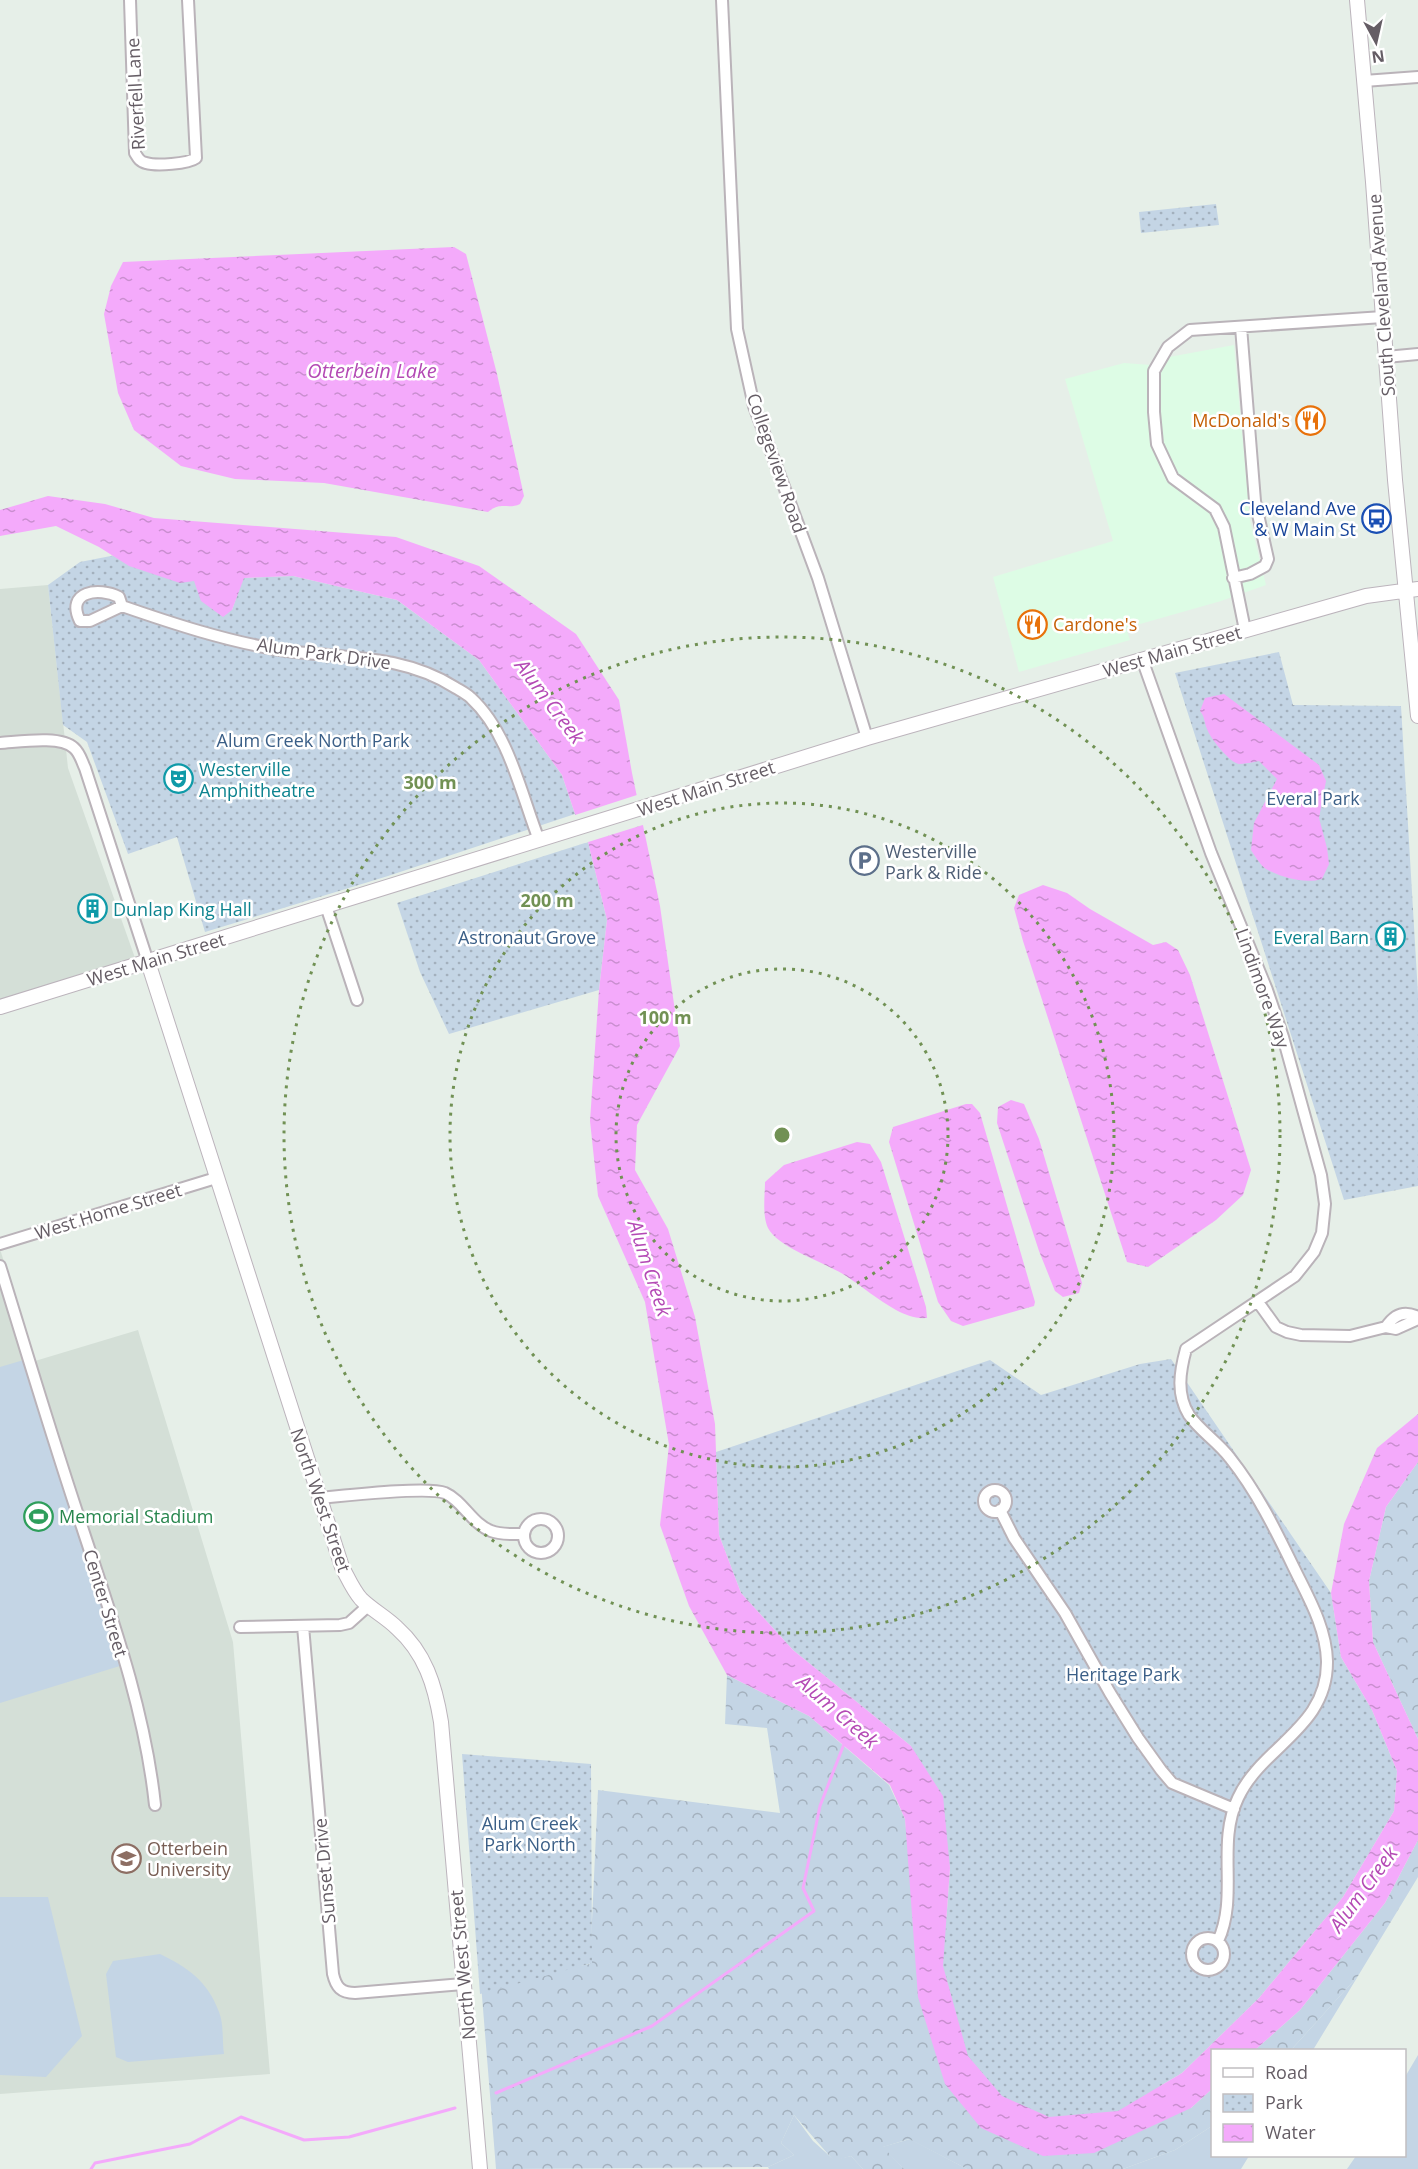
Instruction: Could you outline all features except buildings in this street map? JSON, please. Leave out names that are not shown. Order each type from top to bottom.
[{"type":"main road","name":"South Cleveland Avenue","points":[[1357,0],[1395,480],[1412,589],[1418,716]]},
{"type":"main road","name":"West Main Street","points":[[0,1007],[867,738],[1366,596],[1412,589]]},
{"type":"main road","name":"North West Street","points":[[148,962],[342,1567],[356,1592],[397,1627],[417,1650],[430,1672],[438,1701],[480,2169]]},
{"type":"street","name":"Riverfell Lane","points":[[130,0],[135,153],[141,161],[147,164],[188,163],[196,158],[188,0]]},
{"type":"street","name":"Collegeview Road","points":[[722,0],[737,328],[754,406],[818,578],[867,738]]},
{"type":"street","points":[[1364,81],[1418,77]]},
{"type":"street","points":[[1245,630],[1224,527],[1215,508],[1173,478],[1158,444],[1154,412],[1154,371],[1168,347],[1190,330],[1383,317]]},
{"type":"street","points":[[1233,578],[1250,574],[1265,566],[1268,559],[1254,501],[1241,327]]},
{"type":"street","points":[[1386,357],[1418,354]]},
{"type":"street","name":"Alum Park Drive","points":[[122,606],[181,626],[280,650],[394,662],[439,677],[471,697],[489,720],[512,763],[539,840]]},
{"type":"street","name":"Lindimore Way","points":[[1142,659],[1207,843],[1267,990],[1321,1175],[1325,1204],[1322,1233],[1314,1252],[1295,1275],[1186,1349],[1180,1373],[1180,1390],[1189,1415],[1250,1483],[1270,1520],[1316,1613],[1325,1640],[1327,1661],[1325,1684],[1318,1703],[1290,1739],[1245,1785],[1234,1809],[1227,1844],[1227,1903],[1218,1941]]},
{"type":"street","points":[[0,743],[41,740],[67,743],[75,748],[85,768],[148,962]]},
{"type":"street","points":[[326,906],[357,1000]]},
{"type":"street","name":"West Home Street","points":[[0,1244],[216,1178]]},
{"type":"street","name":"Center Street","points":[[0,1266],[118,1636],[151,1761],[155,1805]]},
{"type":"street","points":[[1258,1302],[1276,1327],[1287,1332],[1338,1337],[1386,1327],[1396,1329],[1418,1318]]},
{"type":"street","points":[[320,1498],[427,1491],[444,1493],[456,1501],[483,1527],[494,1532],[524,1534]]},
{"type":"street","points":[[1000,1510],[1014,1538],[1065,1613],[1110,1693],[1161,1770],[1172,1783],[1234,1809]]},
{"type":"street","points":[[240,1627],[349,1623],[369,1605]]},
{"type":"street","name":"Sunset Drive","points":[[303,1626],[333,1974],[336,1985],[344,1992],[355,1993],[463,1984]]},
{"type":"shaded area","points":[[1234,345],[1250,520],[1266,585],[1221,601],[1126,628],[1130,640],[1019,672],[993,577],[1113,541],[1065,379],[1124,363],[1165,366],[1169,357]]},
{"type":"shaded area","points":[[48,585],[68,768],[135,958],[0,1001],[0,589]]},
{"type":"shaded area","name":"Otterbein University","points":[[0,1249],[35,1361],[138,1330],[233,1642],[270,2074],[0,2094]]},
{"type":"green space","points":[[1216,204],[1219,225],[1141,233],[1139,212]]},
{"type":"green space","name":"Alum Creek North Park","points":[[167,545],[232,610],[243,578],[293,576],[397,600],[479,660],[562,775],[575,814],[388,876],[205,932],[177,837],[128,854],[87,742],[63,725],[48,585],[80,562]]},
{"type":"green space","name":"Everal Park","points":[[1279,652],[1293,705],[1401,706],[1418,994],[1418,1186],[1344,1200],[1175,673]]},
{"type":"green space","name":"Astronaut Grove","points":[[588,842],[607,920],[599,990],[449,1034],[420,972],[397,903]]},
{"type":"green space","name":"Memorial Stadium","points":[[27,1359],[123,1665],[0,1703],[0,1367]]},
{"type":"green space","name":"Heritage Park","points":[[1171,1359],[1331,1593],[1341,1657],[1372,1710],[1397,1771],[1394,1811],[1343,1897],[1259,1998],[1182,2073],[1118,2111],[1049,2117],[1002,2096],[968,2056],[943,1966],[950,1868],[911,1746],[793,1650],[741,1593],[719,1535],[716,1452],[990,1360],[1041,1395],[1140,1364]]},
{"type":"green space","points":[[1418,1462],[1418,1739],[1373,1642],[1369,1581],[1386,1507]]},
{"type":"green space","points":[[727,1675],[809,1716],[889,1785],[905,1819],[912,1890],[1191,2108],[1211,2090],[1211,2127],[1175,2150],[1123,2169],[967,2169],[909,2139],[883,2147],[904,2169],[863,2169],[851,2156],[834,2161],[794,2115],[781,2143],[794,2155],[768,2167],[496,2169],[481,1984],[590,1964],[598,1790],[780,1813],[767,1728],[725,1724]]},
{"type":"green space","name":"Alum Creek Park North","points":[[462,1754],[591,1764],[592,1963],[480,1994]]},
{"type":"green space","points":[[1418,1840],[1418,1877],[1358,1976],[1292,2049],[1256,2049],[1300,2010],[1385,1903]]},
{"type":"green space","points":[[0,1897],[48,1897],[82,2036],[46,2077],[0,2075]]},
{"type":"green space","points":[[160,1954],[196,1976],[209,1992],[221,2017],[224,2054],[128,2062],[116,2057],[106,1974],[113,1961]]},
{"type":"green space","points":[[1358,1976],[1314,2049],[1292,2049]]},
{"type":"green space","points":[[1418,2055],[1418,2169],[1347,2169],[1355,2157],[1406,2157],[1406,2075]]},
{"type":"green space","points":[[794,2115],[813,2141],[834,2160],[851,2156],[863,2169],[769,2169],[768,2167],[794,2155],[781,2143]]},
{"type":"green space","points":[[1211,2127],[1211,2157],[1248,2157],[1241,2169],[1123,2169],[1175,2150]]},
{"type":"green space","points":[[910,2139],[967,2169],[904,2169],[882,2147]]},
{"type":"water","name":"Otterbein Lake","points":[[454,247],[466,254],[497,374],[524,496],[520,504],[497,507],[488,512],[324,483],[235,479],[181,466],[134,430],[118,393],[104,314],[111,286],[123,262]]},
{"type":"water","name":"Alum Creek","points":[[48,496],[105,504],[154,518],[396,537],[479,566],[576,634],[619,700],[660,906],[680,1046],[637,1125],[635,1170],[668,1229],[695,1317],[715,1424],[719,1535],[741,1593],[793,1650],[911,1746],[943,1796],[950,1868],[943,1966],[968,2056],[1002,2096],[1049,2117],[1118,2111],[1182,2073],[1259,1998],[1343,1897],[1394,1811],[1397,1771],[1372,1710],[1341,1657],[1331,1593],[1344,1524],[1377,1448],[1418,1414],[1418,1462],[1386,1507],[1369,1581],[1373,1642],[1418,1739],[1418,1840],[1385,1903],[1300,2010],[1256,2049],[1211,2049],[1211,2090],[1191,2108],[1094,2153],[1043,2156],[981,2128],[945,2084],[918,1997],[905,1819],[890,1785],[809,1716],[727,1675],[689,1606],[660,1525],[669,1445],[645,1302],[598,1196],[590,1121],[599,990],[607,920],[588,842],[575,814],[562,775],[479,660],[397,600],[293,576],[244,578],[232,610],[223,617],[201,601],[194,581],[180,583],[129,566],[99,547],[56,526],[0,536],[0,510]]},
{"type":"water","points":[[1224,694],[1319,765],[1326,781],[1319,818],[1329,864],[1322,879],[1301,880],[1279,875],[1264,867],[1251,850],[1254,823],[1277,779],[1259,761],[1235,763],[1212,738],[1200,711],[1205,698]]},
{"type":"water","points":[[1043,885],[1067,893],[1153,945],[1166,942],[1178,950],[1190,975],[1251,1170],[1243,1195],[1216,1220],[1148,1267],[1127,1262],[1023,941],[1014,908],[1019,895]]},
{"type":"water","points":[[1011,1100],[1024,1104],[1039,1139],[1082,1283],[1079,1293],[1063,1297],[1055,1291],[1039,1251],[997,1123],[998,1107]]},
{"type":"water","points":[[972,1104],[980,1113],[1035,1302],[1034,1306],[963,1326],[951,1321],[938,1302],[889,1142],[893,1127]]},
{"type":"water","points":[[857,1142],[870,1144],[881,1162],[926,1307],[927,1318],[918,1318],[896,1310],[838,1271],[792,1249],[773,1235],[766,1223],[765,1182],[784,1165]]},
{"type":"pier","points":[[640,794],[646,824],[585,843],[572,816]]},
{"type":"waterway","name":"Alum Creek","points":[[496,2093],[652,2026],[814,1911],[803,1888],[820,1806],[844,1744]]},
{"type":"waterway","points":[[91,2169],[95,2163],[190,2144],[241,2117],[304,2140],[349,2137],[455,2108]]},
{"type":"place","name":"McDonald's","points":[[1311,420]]},
{"type":"place","name":"Cleveland Ave & W Main St","points":[[1377,518]]},
{"type":"place","name":"Cardone's","points":[[1032,624]]},
{"type":"place","name":"Westerville Amphitheatre","points":[[178,779]]},
{"type":"place","name":"Westerville Park & Ride","points":[[864,861]]},
{"type":"place","name":"Dunlap King Hall","points":[[92,909]]},
{"type":"place","name":"Everal Barn","points":[[1390,937]]},
{"type":"place","name":"Memorial Stadium","points":[[38,1516]]},
{"type":"place","name":"Otterbein University","points":[[126,1858]]}]
